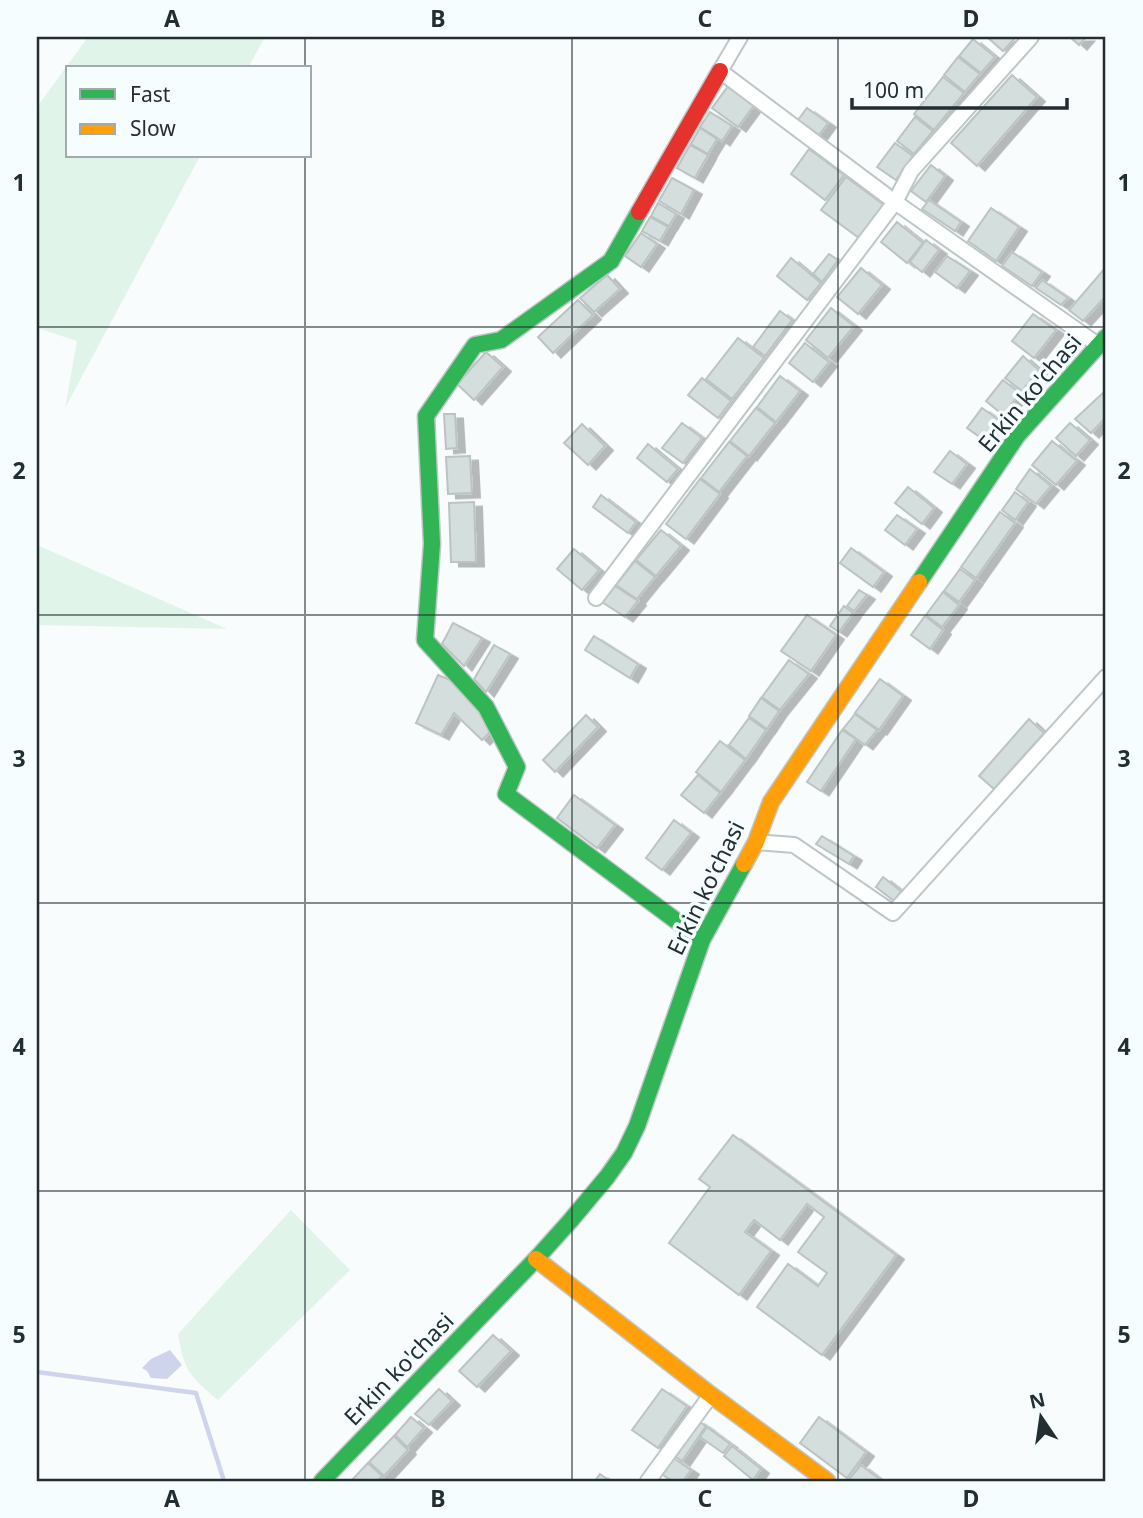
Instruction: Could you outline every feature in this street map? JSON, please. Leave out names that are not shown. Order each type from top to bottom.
[{"type":"main road","points":[[702,940],[506,794],[517,767],[486,707],[425,640],[432,544],[426,416],[475,345],[501,340],[611,261],[720,71]]},
{"type":"main road","name":"Erkin ko'chasi","points":[[322,1481],[536,1259],[607,1177],[624,1153],[637,1126],[702,940],[755,842],[771,802],[1017,436],[1102,341]]},
{"type":"main road","points":[[536,1259],[827,1481]]},
{"type":"street","points":[[740,37],[720,71],[895,202],[1102,341]]},
{"type":"street","points":[[596,598],[895,202],[911,171],[1031,37]]},
{"type":"street","points":[[755,842],[794,845],[892,913],[1106,677]]},
{"type":"street","points":[[648,1481],[711,1395]]},
{"type":"green space","points":[[88,37],[265,37],[249,66],[67,66]]},
{"type":"green space","points":[[66,67],[66,158],[199,158],[65,408],[77,341],[37,328],[37,107]]},
{"type":"green space","points":[[37,545],[227,629],[37,625]]},
{"type":"green space","points":[[291,1210],[350,1270],[218,1400],[190,1372],[183,1357],[178,1334]]},
{"type":"water","points":[[170,1350],[182,1365],[167,1379],[151,1378],[142,1368],[151,1359]]},
{"type":"building","points":[[987,37],[1016,37],[1003,51]]},
{"type":"building","points":[[1070,37],[1086,37],[1079,45]]},
{"type":"building","points":[[973,39],[995,57],[981,73],[959,56]]},
{"type":"building","points":[[958,57],[980,74],[965,92],[944,75]]},
{"type":"building","points":[[1012,75],[1037,97],[977,166],[951,143]]},
{"type":"building","points":[[943,77],[964,93],[934,130],[914,114]]},
{"type":"building","points":[[729,85],[755,104],[738,127],[712,108]]},
{"type":"building","points":[[807,108],[828,123],[819,135],[798,120]]},
{"type":"building","points":[[710,112],[732,126],[722,141],[700,127]]},
{"type":"building","points":[[915,117],[933,131],[914,154],[897,141]]},
{"type":"building","points":[[700,128],[717,139],[708,154],[691,144]]},
{"type":"building","points":[[895,143],[913,156],[896,180],[877,167]]},
{"type":"building","points":[[690,145],[708,155],[695,178],[677,168]]},
{"type":"building","points":[[809,149],[844,175],[825,200],[791,174]]},
{"type":"building","points":[[931,165],[945,176],[926,202],[911,191]]},
{"type":"building","points":[[846,177],[884,205],[859,238],[821,210]]},
{"type":"building","points":[[672,178],[694,190],[681,214],[659,201]]},
{"type":"building","points":[[929,200],[961,222],[955,231],[922,209]]},
{"type":"building","points":[[658,203],[676,214],[669,226],[651,216]]},
{"type":"building","points":[[991,208],[1019,227],[996,261],[968,241]]},
{"type":"building","points":[[650,217],[668,227],[660,241],[642,231]]},
{"type":"building","points":[[897,222],[923,243],[907,263],[881,242]]},
{"type":"building","points":[[641,233],[657,244],[641,267],[625,256]]},
{"type":"building","points":[[926,240],[939,250],[922,272],[910,262]]},
{"type":"building","points":[[1012,252],[1042,272],[1032,286],[1002,266]]},
{"type":"building","points":[[829,254],[838,260],[822,282],[813,274]]},
{"type":"building","points":[[947,256],[970,271],[957,288],[935,272]]},
{"type":"building","points":[[791,258],[821,283],[807,300],[777,276]]},
{"type":"building","points":[[1106,267],[1106,296],[1083,321],[1069,310]]},
{"type":"building","points":[[861,268],[882,285],[858,314],[837,297]]},
{"type":"building","points":[[607,275],[620,289],[594,312],[580,298]]},
{"type":"building","points":[[1042,280],[1068,298],[1061,305],[1036,288]]},
{"type":"building","points":[[578,300],[593,315],[553,353],[538,337]]},
{"type":"building","points":[[831,308],[854,326],[828,358],[806,340]]},
{"type":"building","points":[[780,311],[792,320],[765,356],[753,347]]},
{"type":"building","points":[[1033,314],[1056,330],[1034,358],[1012,341]]},
{"type":"building","points":[[738,338],[764,358],[732,399],[706,379]]},
{"type":"building","points":[[805,343],[829,362],[813,382],[789,363]]},
{"type":"building","points":[[486,352],[503,367],[474,400],[457,384]]},
{"type":"building","points":[[1023,356],[1039,370],[1022,391],[1005,378]]},
{"type":"building","points":[[780,376],[800,391],[776,422],[757,407]]},
{"type":"building","points":[[702,378],[731,401],[718,418],[688,395]]},
{"type":"building","points":[[1003,380],[1020,393],[1003,415],[986,401]]},
{"type":"building","points":[[1106,390],[1106,417],[1091,433],[1075,419]]},
{"type":"building","points":[[756,408],[775,423],[749,456],[730,441]]},
{"type":"building","points":[[982,408],[999,420],[984,440],[967,428]]},
{"type":"building","points":[[444,414],[455,414],[457,448],[446,449]]},
{"type":"building","points":[[682,423],[702,438],[683,463],[662,448]]},
{"type":"building","points":[[1070,423],[1090,440],[1076,456],[1056,438]]},
{"type":"building","points":[[582,424],[605,446],[588,465],[564,443]]},
{"type":"building","points":[[1052,441],[1077,461],[1056,485],[1032,465]]},
{"type":"building","points":[[729,442],[747,456],[719,492],[701,478]]},
{"type":"building","points":[[648,444],[678,469],[667,482],[637,458]]},
{"type":"building","points":[[950,451],[967,464],[952,484],[934,472]]},
{"type":"building","points":[[470,456],[472,493],[448,494],[446,457]]},
{"type":"building","points":[[1030,469],[1051,486],[1036,504],[1016,489]]},
{"type":"building","points":[[700,479],[720,494],[686,539],[666,524]]},
{"type":"building","points":[[908,487],[934,508],[922,524],[895,503]]},
{"type":"building","points":[[1015,492],[1028,502],[1015,520],[1002,510]]},
{"type":"building","points":[[601,495],[636,522],[628,533],[593,507]]},
{"type":"building","points":[[474,502],[476,562],[451,562],[449,503]]},
{"type":"building","points":[[1000,512],[1015,523],[976,578],[961,567]]},
{"type":"building","points":[[897,515],[917,529],[905,545],[885,530]]},
{"type":"building","points":[[661,530],[681,546],[656,576],[636,560]]},
{"type":"building","points":[[851,548],[884,572],[873,587],[840,563]]},
{"type":"building","points":[[574,549],[599,570],[582,590],[557,569]]},
{"type":"building","points":[[635,561],[655,577],[637,599],[616,585]]},
{"type":"building","points":[[960,569],[975,580],[959,602],[944,591]]},
{"type":"building","points":[[615,586],[638,601],[625,617],[602,602]]},
{"type":"building","points":[[859,590],[867,595],[854,611],[847,606]]},
{"type":"building","points":[[943,592],[959,605],[942,627],[926,615]]},
{"type":"building","points":[[844,606],[853,613],[839,632],[830,626]]},
{"type":"building","points":[[807,615],[836,635],[811,671],[781,651]]},
{"type":"building","points":[[925,616],[943,630],[930,649],[911,635]]},
{"type":"building","points":[[453,623],[482,638],[464,666],[442,644]]},
{"type":"building","points":[[594,636],[638,664],[630,678],[585,650]]},
{"type":"building","points":[[494,645],[510,654],[486,692],[474,679]]},
{"type":"building","points":[[789,660],[809,674],[780,710],[762,697]]},
{"type":"building","points":[[438,675],[458,683],[494,728],[482,740],[454,713],[441,735],[416,723]]},
{"type":"building","points":[[880,679],[903,696],[879,730],[855,713]]},
{"type":"building","points":[[761,698],[779,711],[767,729],[749,716]]},
{"type":"building","points":[[855,714],[877,730],[865,745],[843,729]]},
{"type":"building","points":[[586,715],[598,727],[555,772],[543,760]]},
{"type":"building","points":[[749,718],[766,730],[746,759],[729,745]]},
{"type":"building","points":[[1029,719],[1044,733],[994,789],[979,776]]},
{"type":"building","points":[[842,730],[856,739],[821,791],[807,782]]},
{"type":"building","points":[[720,741],[745,760],[721,792],[696,772]]},
{"type":"building","points":[[698,775],[720,793],[704,813],[681,795]]},
{"type":"building","points":[[574,795],[615,825],[597,848],[557,818]]},
{"type":"building","points":[[674,820],[691,833],[662,870],[646,858]]},
{"type":"building","points":[[822,836],[854,856],[849,864],[816,844]]},
{"type":"building","points":[[883,877],[901,891],[894,901],[876,887]]},
{"type":"building","points":[[733,1135],[896,1255],[822,1355],[757,1307],[788,1264],[818,1286],[827,1273],[798,1252],[824,1217],[807,1204],[780,1240],[754,1220],[745,1232],[771,1251],[739,1295],[669,1243],[710,1187],[699,1179]]},
{"type":"building","points":[[493,1335],[511,1351],[477,1387],[459,1371]]},
{"type":"building","points":[[439,1389],[452,1401],[429,1425],[415,1414]]},
{"type":"building","points":[[662,1389],[687,1406],[658,1448],[632,1430]]},
{"type":"building","points":[[411,1417],[424,1428],[407,1447],[395,1435]]},
{"type":"building","points":[[819,1417],[866,1452],[847,1478],[800,1443]]},
{"type":"building","points":[[697,1420],[706,1426],[682,1461],[673,1455]]},
{"type":"building","points":[[707,1427],[730,1444],[723,1453],[700,1437]]},
{"type":"building","points":[[394,1436],[408,1450],[384,1476],[369,1462]]},
{"type":"building","points":[[732,1446],[761,1469],[753,1480],[724,1456]]},
{"type":"building","points":[[672,1457],[691,1470],[683,1481],[672,1481],[660,1473]]},
{"type":"building","points":[[368,1463],[382,1476],[377,1481],[351,1481]]},
{"type":"building","points":[[861,1465],[882,1481],[849,1479]]},
{"type":"building","points":[[600,1474],[610,1481],[595,1481]]},
{"type":"waterway","points":[[37,1372],[196,1393],[224,1481]]},
{"type":"traffic: fast","points":[[639,212],[611,261],[501,340],[475,345],[426,416],[432,544],[425,640],[486,707],[517,767],[506,794],[702,940]]},
{"type":"traffic: fast","points":[[919,582],[1017,436],[1106,337]]},
{"type":"traffic: fast","points":[[322,1481],[536,1259],[607,1177],[624,1153],[637,1126],[702,940],[744,864]]},
{"type":"traffic: slow","points":[[744,864],[756,842],[771,802],[919,582]]},
{"type":"traffic: slow","points":[[536,1259],[827,1481]]},
{"type":"traffic: jam","points":[[639,212],[720,71]]}]
